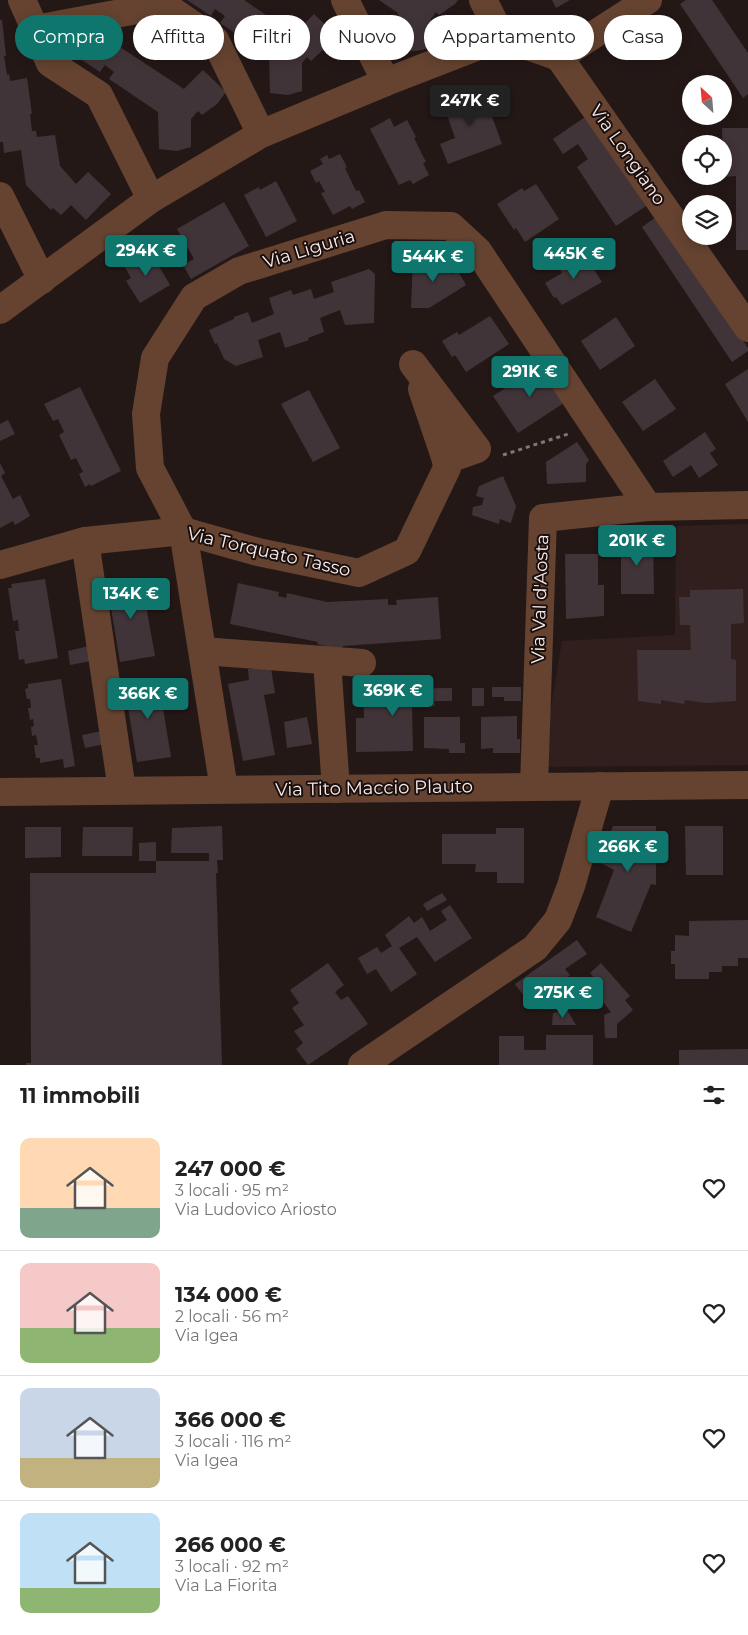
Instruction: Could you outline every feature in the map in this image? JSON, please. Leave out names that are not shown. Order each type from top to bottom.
[{"type":"street","points":[[22,0],[29,15]]},
{"type":"street","points":[[346,0],[386,82]]},
{"type":"street","points":[[484,0],[491,15]]},
{"type":"street","points":[[594,35],[648,0]]},
{"type":"street","points":[[104,15],[164,3],[215,40],[261,134]]},
{"type":"street","points":[[49,60],[50,63],[99,95],[151,199]]},
{"type":"street","points":[[0,310],[151,199],[261,134],[444,60]]},
{"type":"street","name":"Via Longiano","points":[[561,60],[748,328]]},
{"type":"street","points":[[0,196],[42,280]]},
{"type":"street","name":"Via Liguria","points":[[224,789],[183,532],[150,468],[146,414],[155,358],[194,297],[238,272],[386,225],[450,226],[478,251],[648,507]]},
{"type":"street","points":[[413,364],[477,449],[446,460],[413,364]]},
{"type":"street","name":"Via Torquato Tasso","points":[[0,565],[85,541],[183,532],[258,552],[359,573],[407,550],[447,468],[446,460]]},
{"type":"street","points":[[648,507],[748,505]]},
{"type":"street","name":"Via Val d'Aosta","points":[[534,786],[543,518],[648,507]]},
{"type":"street","points":[[85,541],[122,790]]},
{"type":"street","points":[[203,651],[362,663]]},
{"type":"street","points":[[327,661],[336,789]]},
{"type":"street","name":"Via Tito Maccio Plauto","points":[[0,792],[748,785]]},
{"type":"street","points":[[362,1065],[536,948],[558,920],[571,886],[600,786]]},
{"type":"path","points":[[477,449],[485,460],[595,425]]},
{"type":"shaded area","points":[[748,524],[748,765],[541,767],[562,641],[675,635],[676,526]]},
{"type":"building","points":[[187,0],[244,0],[266,15],[234,15],[234,32],[224,26],[224,15],[215,9],[212,15]]},
{"type":"building","points":[[379,0],[458,0],[439,15],[436,12],[434,15],[424,15],[424,49],[414,51],[414,15],[398,15],[398,13]]},
{"type":"building","points":[[552,0],[570,0],[556,8]]},
{"type":"building","points":[[686,0],[712,0],[748,53],[748,94],[743,98],[732,82],[732,75],[728,75],[680,4]]},
{"type":"building","points":[[314,14],[320,20],[320,53],[311,61],[310,18]]},
{"type":"building","points":[[0,20],[2,20],[7,75],[9,74],[10,81],[27,78],[32,114],[30,114],[32,131],[36,131],[37,137],[55,135],[60,166],[76,184],[88,172],[111,194],[86,220],[71,205],[61,215],[53,208],[51,210],[26,185],[21,150],[4,153],[3,142],[0,142]]},
{"type":"building","points":[[123,49],[133,56],[133,60],[140,60],[184,89],[203,70],[226,92],[217,104],[202,115],[198,111],[191,119],[191,147],[177,151],[159,149],[158,112],[109,79],[114,72],[105,65],[100,72],[82,60],[123,60]]},
{"type":"building","points":[[269,60],[304,60],[302,63],[302,91],[288,95],[270,93]]},
{"type":"building","points":[[482,89],[502,144],[448,164],[440,144],[455,138],[443,103]]},
{"type":"building","points":[[585,117],[646,206],[616,226],[577,167],[588,159],[578,144],[563,154],[553,139]]},
{"type":"building","points":[[390,118],[394,127],[407,120],[426,162],[423,163],[429,175],[413,184],[410,180],[399,185],[370,129]]},
{"type":"building","points":[[722,128],[748,128],[748,250],[736,250],[736,176],[732,176],[732,135],[722,135]]},
{"type":"building","points":[[340,154],[356,191],[359,190],[365,202],[352,209],[350,206],[333,215],[321,193],[325,192],[319,181],[316,183],[310,171],[323,164],[320,159],[327,155],[329,159]]},
{"type":"building","points":[[276,181],[297,221],[266,237],[244,195],[259,187],[260,190]]},
{"type":"building","points":[[536,184],[559,219],[525,242],[516,228],[514,230],[497,204],[522,188],[524,191]]},
{"type":"building","points":[[224,202],[249,246],[191,279],[183,265],[194,259],[177,229]]},
{"type":"building","points":[[659,215],[748,348],[748,351],[732,362],[642,227]]},
{"type":"building","points":[[150,251],[170,285],[140,303],[126,281],[131,278],[125,267]]},
{"type":"building","points":[[583,253],[602,282],[562,305],[556,297],[554,298],[545,283],[562,273],[559,268]]},
{"type":"building","points":[[413,258],[429,258],[429,265],[446,265],[452,274],[458,271],[466,285],[429,308],[411,308]]},
{"type":"building","points":[[369,269],[375,274],[374,323],[345,325],[340,310],[320,318],[324,332],[308,338],[309,340],[285,348],[280,332],[258,340],[263,357],[236,366],[224,359],[217,343],[215,344],[209,330],[234,319],[234,317],[248,312],[252,323],[274,314],[269,298],[291,290],[293,295],[311,289],[314,299],[334,292],[331,282]]},
{"type":"building","points":[[490,316],[509,344],[466,372],[455,355],[452,357],[442,341],[457,332],[459,335]]},
{"type":"building","points":[[616,317],[635,346],[600,370],[581,341]]},
{"type":"building","points":[[542,364],[567,401],[518,433],[493,396]]},
{"type":"building","points":[[748,369],[748,422],[725,384]]},
{"type":"building","points":[[655,379],[676,409],[643,431],[622,402]]},
{"type":"building","points":[[80,387],[121,471],[91,486],[90,484],[85,487],[79,474],[83,472],[76,458],[71,460],[59,435],[64,432],[58,419],[53,421],[44,404]]},
{"type":"building","points":[[309,390],[340,448],[313,462],[281,404]]},
{"type":"building","points":[[8,420],[15,434],[0,441],[0,424]]},
{"type":"building","points":[[705,432],[716,449],[710,453],[718,465],[699,478],[691,465],[673,477],[663,461]]},
{"type":"building","points":[[577,442],[589,460],[586,464],[586,482],[547,484],[546,462]]},
{"type":"building","points":[[0,463],[5,473],[1,476],[13,499],[20,495],[30,516],[15,525],[13,521],[0,528]]},
{"type":"building","points":[[503,476],[516,506],[511,523],[500,519],[499,524],[472,515],[473,507],[482,505],[484,498],[476,496],[479,486]]},
{"type":"building","points":[[653,540],[654,594],[621,594],[621,541]]},
{"type":"building","points":[[565,554],[598,554],[598,585],[604,585],[604,616],[566,619]]},
{"type":"building","points":[[141,578],[155,656],[120,662],[107,584]]},
{"type":"building","points":[[45,579],[58,658],[25,664],[24,659],[19,660],[15,631],[19,631],[18,620],[13,621],[8,588],[12,588],[11,584]]},
{"type":"building","points":[[238,583],[279,592],[278,596],[286,598],[287,593],[327,602],[388,599],[388,605],[397,605],[396,600],[438,597],[441,639],[343,646],[342,648],[329,647],[317,644],[318,642],[230,624]]},
{"type":"building","points":[[743,589],[744,623],[731,624],[731,659],[736,660],[736,701],[706,703],[685,700],[684,704],[661,700],[661,704],[638,701],[637,650],[691,650],[690,625],[680,625],[679,597],[690,597],[690,590]]},
{"type":"building","points":[[89,646],[91,661],[70,665],[68,651]]},
{"type":"building","points":[[271,668],[275,693],[264,695],[275,755],[243,761],[228,684],[249,680],[248,669]]},
{"type":"building","points":[[158,678],[171,757],[137,762],[124,683]]},
{"type":"building","points":[[61,679],[75,766],[64,768],[63,759],[40,763],[40,758],[36,758],[34,745],[38,745],[36,735],[32,736],[31,727],[34,726],[33,719],[30,720],[28,708],[31,708],[30,699],[27,699],[25,689],[28,688],[28,684]]},
{"type":"building","points":[[492,687],[521,687],[521,701],[504,701],[504,697],[492,697]]},
{"type":"building","points":[[452,688],[452,701],[434,701],[435,706],[412,706],[413,751],[356,752],[356,718],[364,718],[363,689]]},
{"type":"building","points":[[472,688],[484,688],[484,706],[472,706]]},
{"type":"building","points":[[517,716],[517,739],[520,739],[520,753],[493,753],[493,748],[481,749],[481,717]]},
{"type":"building","points":[[307,717],[312,744],[287,748],[284,722]]},
{"type":"building","points":[[424,717],[460,717],[460,743],[465,743],[465,753],[449,753],[449,749],[424,748]]},
{"type":"building","points":[[102,731],[105,744],[85,748],[82,735]]},
{"type":"building","points":[[222,826],[223,860],[217,860],[218,873],[216,873],[222,1065],[26,1065],[26,1063],[31,1063],[30,873],[156,873],[156,861],[209,861],[209,853],[171,853],[172,828]]},
{"type":"building","points":[[613,826],[656,826],[656,885],[651,884],[631,932],[596,917],[614,870],[599,862]]},
{"type":"building","points":[[685,826],[723,826],[723,875],[686,875]]},
{"type":"building","points":[[25,827],[61,827],[61,857],[25,858]]},
{"type":"building","points":[[83,827],[133,827],[132,856],[82,856]]},
{"type":"building","points":[[496,828],[524,828],[524,883],[497,883],[497,872],[475,872],[476,864],[442,864],[442,834],[496,834]]},
{"type":"building","points":[[156,842],[156,861],[139,861],[139,843]]},
{"type":"building","points":[[442,893],[447,900],[427,911],[423,904]]},
{"type":"building","points":[[450,905],[472,938],[435,962],[417,937],[399,948],[417,974],[391,992],[376,969],[367,974],[358,958],[377,947],[381,953],[392,946],[385,935],[409,916],[414,923],[422,917],[430,931],[447,920],[441,911]]},
{"type":"building","points":[[748,920],[748,958],[738,958],[738,966],[722,966],[722,972],[709,972],[709,979],[675,979],[675,964],[671,964],[671,951],[675,951],[675,935],[689,936],[689,921]]},
{"type":"building","points":[[577,940],[587,954],[565,969],[570,975],[563,980],[569,988],[558,996],[562,1001],[549,1010],[540,997],[530,1004],[515,984]]},
{"type":"building","points":[[328,963],[344,985],[335,992],[341,1000],[348,996],[368,1024],[308,1065],[296,1049],[303,1043],[294,1031],[304,1025],[292,1008],[299,1003],[290,990]]},
{"type":"building","points":[[601,963],[630,996],[625,1000],[633,1010],[617,1024],[617,1038],[605,1038],[604,1015],[611,1012],[591,987],[597,982],[590,973]]},
{"type":"building","points":[[567,1010],[576,1025],[552,1025],[553,1013]]},
{"type":"building","points":[[546,1035],[593,1035],[593,1065],[499,1065],[499,1036],[524,1036],[524,1050],[546,1050]]},
{"type":"building","points":[[748,1049],[748,1065],[679,1065],[679,1050]]}]
